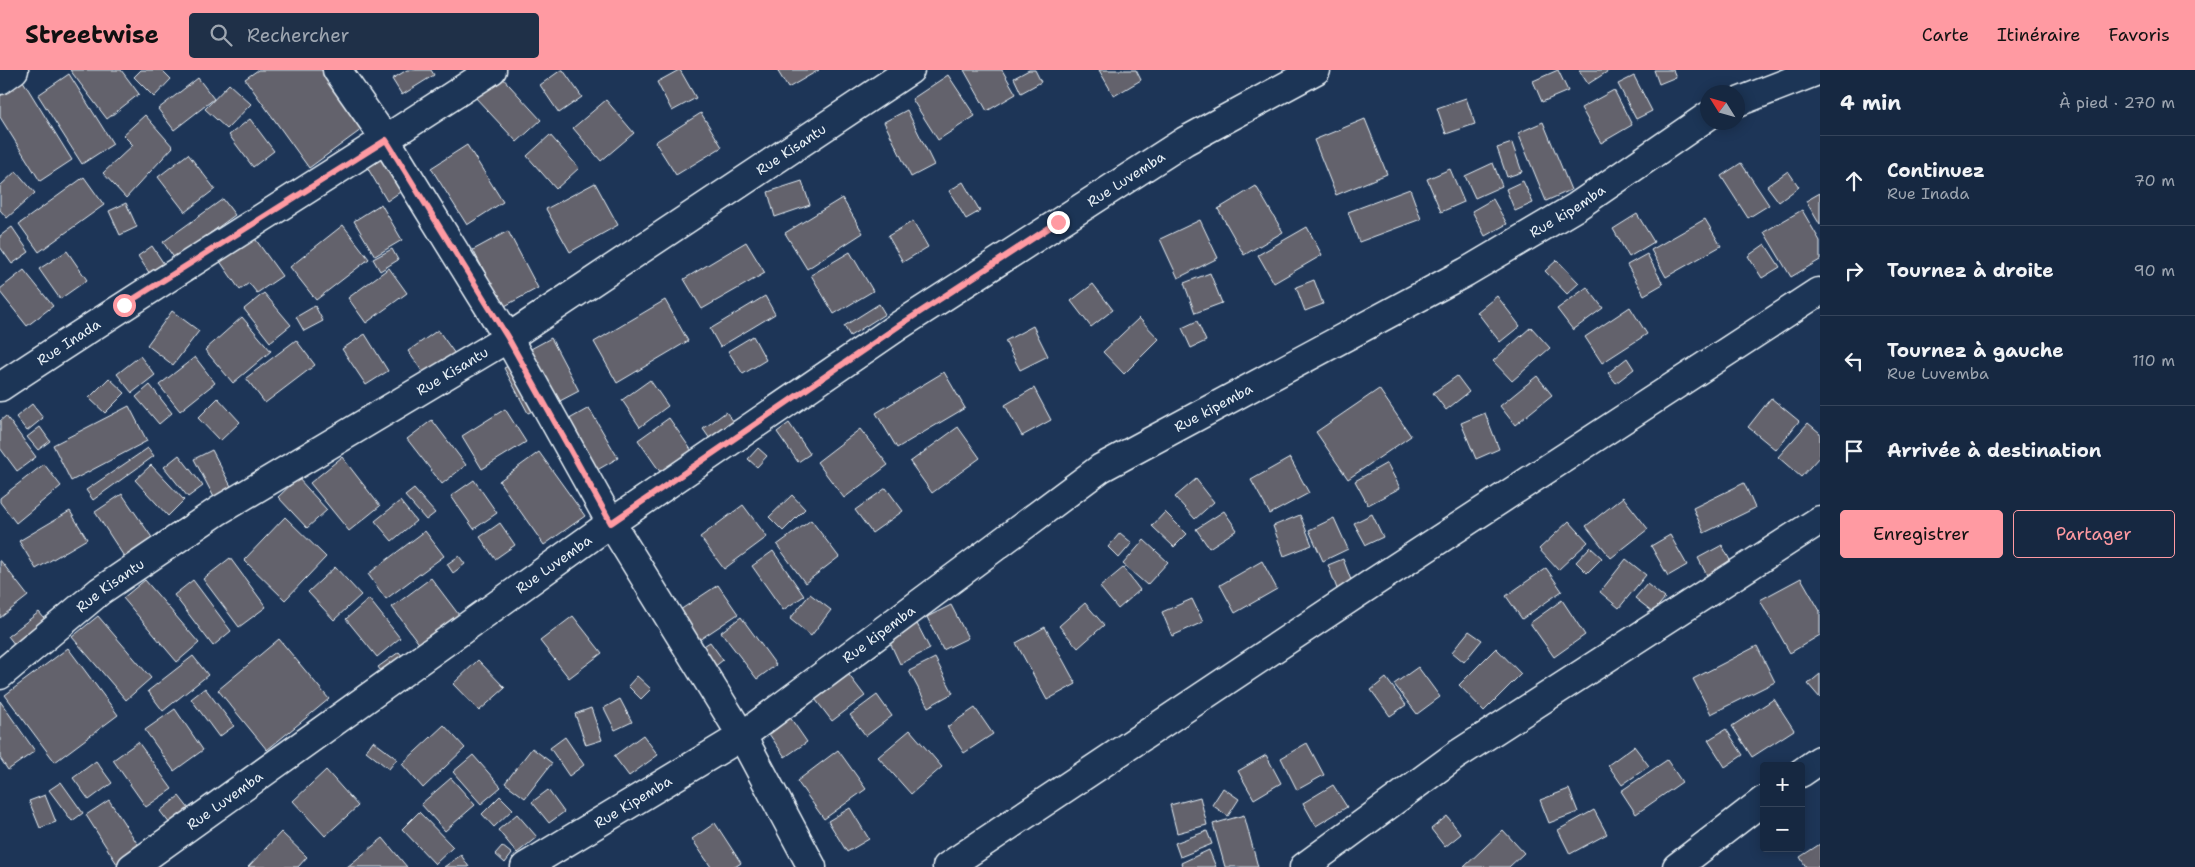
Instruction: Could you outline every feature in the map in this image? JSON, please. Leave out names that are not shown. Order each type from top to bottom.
[{"type":"street","points":[[0,80],[14,70]]},
{"type":"street","points":[[338,70],[386,140],[508,338],[611,523],[742,736],[812,867]]},
{"type":"street","name":"Rue Inada","points":[[0,387],[124,305],[386,140],[492,70]]},
{"type":"street","name":"Rue Kisantu","points":[[0,675],[100,591],[218,511],[508,338],[910,70]]},
{"type":"street","name":"Rue Luvemba","points":[[132,867],[611,523],[900,325],[1185,141],[1316,70]]},
{"type":"street","points":[[1745,99],[1820,70]]},
{"type":"street","name":"Rue kipemba","points":[[742,736],[1101,468],[1466,272],[1576,207],[1700,122]]},
{"type":"street","points":[[947,867],[1372,584],[1818,292]]},
{"type":"street","points":[[1304,867],[1455,756],[1820,520]]},
{"type":"street","name":"Rue Kipemba","points":[[524,867],[742,736]]},
{"type":"street","points":[[1805,770],[1820,760]]},
{"type":"street","points":[[1677,867],[1760,803]]},
{"type":"building","points":[[70,70],[121,70],[139,94],[107,119]]},
{"type":"building","points":[[141,70],[162,70],[171,79],[154,97],[134,77]]},
{"type":"building","points":[[258,70],[330,70],[369,124],[309,168],[245,79]]},
{"type":"building","points":[[407,70],[431,70],[434,75],[402,95],[392,79]]},
{"type":"building","points":[[563,70],[582,97],[559,113],[540,85]]},
{"type":"building","points":[[679,70],[696,98],[672,111],[657,82]]},
{"type":"building","points":[[777,70],[819,70],[788,88]]},
{"type":"building","points":[[964,70],[1002,70],[1016,94],[987,111]]},
{"type":"building","points":[[1029,70],[1035,70],[1041,82],[1021,93],[1014,78]]},
{"type":"building","points":[[1099,70],[1136,70],[1141,80],[1114,96]]},
{"type":"building","points":[[1558,70],[1568,91],[1542,102],[1533,81]]},
{"type":"building","points":[[1579,70],[1610,70],[1588,84]]},
{"type":"building","points":[[1654,70],[1673,70],[1676,77],[1659,84]]},
{"type":"building","points":[[69,74],[113,144],[82,164],[38,95]]},
{"type":"building","points":[[499,74],[541,120],[517,142],[474,96]]},
{"type":"building","points":[[948,75],[975,116],[938,140],[912,99]]},
{"type":"building","points":[[1634,76],[1652,111],[1636,119],[1618,84]]},
{"type":"building","points":[[198,78],[214,99],[174,130],[158,109]]},
{"type":"building","points":[[23,81],[72,160],[40,181],[0,117],[0,96]]},
{"type":"building","points":[[229,84],[251,104],[227,129],[205,109]]},
{"type":"building","points":[[1614,90],[1632,125],[1601,143],[1581,108]]},
{"type":"building","points":[[1466,98],[1475,124],[1446,134],[1437,108]]},
{"type":"building","points":[[606,100],[634,133],[601,161],[573,128]]},
{"type":"building","points":[[907,110],[934,165],[911,177],[884,122]]},
{"type":"building","points":[[701,113],[722,147],[676,175],[655,142]]},
{"type":"building","points":[[145,115],[173,147],[126,198],[103,173],[133,145],[123,135]]},
{"type":"building","points":[[250,119],[274,151],[253,167],[229,135]]},
{"type":"building","points":[[1365,119],[1387,174],[1336,195],[1314,140]]},
{"type":"building","points":[[1543,122],[1571,190],[1546,201],[1518,133]]},
{"type":"building","points":[[550,135],[579,168],[556,189],[527,156]]},
{"type":"building","points":[[1512,143],[1522,172],[1507,177],[1497,148]]},
{"type":"building","points":[[467,145],[503,202],[467,225],[431,168]]},
{"type":"building","points":[[380,152],[403,190],[387,201],[364,162]]},
{"type":"building","points":[[188,154],[215,189],[185,212],[158,177]]},
{"type":"building","points":[[1493,163],[1502,186],[1475,198],[1465,176]]},
{"type":"building","points":[[1741,163],[1769,205],[1748,218],[1721,176]]},
{"type":"building","points":[[1450,169],[1464,202],[1441,212],[1427,179]]},
{"type":"building","points":[[16,171],[35,193],[7,218],[0,210],[0,186]]},
{"type":"building","points":[[1788,171],[1799,187],[1779,202],[1767,186]]},
{"type":"building","points":[[84,177],[104,205],[39,252],[19,224]]},
{"type":"building","points":[[802,181],[810,205],[775,217],[768,192]]},
{"type":"building","points":[[1523,181],[1533,203],[1515,211],[1506,189]]},
{"type":"building","points":[[963,182],[980,211],[966,219],[949,191]]},
{"type":"building","points":[[595,183],[618,225],[570,252],[546,209]]},
{"type":"building","points":[[1256,186],[1283,232],[1244,255],[1218,209]]},
{"type":"building","points":[[1410,189],[1421,219],[1359,242],[1348,212]]},
{"type":"building","points":[[1820,193],[1820,225],[1806,201]]},
{"type":"building","points":[[842,198],[863,233],[807,269],[785,233]]},
{"type":"building","points":[[223,199],[235,215],[175,259],[163,242]]},
{"type":"building","points":[[1493,199],[1507,224],[1485,236],[1472,211]]},
{"type":"building","points":[[126,203],[137,227],[120,235],[109,211]]},
{"type":"building","points":[[381,204],[402,240],[375,256],[354,221]]},
{"type":"building","points":[[1802,210],[1820,241],[1820,260],[1791,277],[1764,232]]},
{"type":"building","points":[[1637,214],[1654,242],[1629,257],[1613,229]]},
{"type":"building","points":[[1705,219],[1721,246],[1666,277],[1651,250]]},
{"type":"building","points":[[1200,220],[1218,258],[1178,278],[1160,239]]},
{"type":"building","points":[[913,221],[928,247],[903,262],[888,236]]},
{"type":"building","points":[[343,225],[369,259],[316,300],[290,267]]},
{"type":"building","points":[[12,227],[29,252],[12,264],[0,247],[0,236]]},
{"type":"building","points":[[1307,227],[1322,255],[1274,283],[1258,255]]},
{"type":"building","points":[[248,229],[282,276],[257,293],[249,283],[240,290],[215,254]]},
{"type":"building","points":[[508,231],[538,288],[503,307],[473,250]]},
{"type":"building","points":[[746,242],[765,273],[702,309],[684,279]]},
{"type":"building","points":[[1765,244],[1780,267],[1762,278],[1748,256]]},
{"type":"building","points":[[152,246],[166,267],[152,277],[138,256]]},
{"type":"building","points":[[392,249],[398,260],[380,271],[373,259]]},
{"type":"building","points":[[67,251],[87,280],[60,299],[39,269]]},
{"type":"building","points":[[850,252],[873,291],[834,314],[811,275]]},
{"type":"building","points":[[1647,254],[1663,284],[1644,295],[1627,265]]},
{"type":"building","points":[[1557,260],[1579,283],[1567,294],[1545,271]]},
{"type":"building","points":[[389,268],[407,293],[366,323],[348,298]]},
{"type":"building","points":[[24,270],[53,306],[27,326],[0,292],[0,289]]},
{"type":"building","points":[[1210,273],[1222,303],[1195,313],[1184,283]]},
{"type":"building","points":[[1314,280],[1323,304],[1305,311],[1296,287]]},
{"type":"building","points":[[1093,284],[1113,310],[1091,327],[1071,301]]},
{"type":"building","points":[[1587,287],[1603,308],[1573,330],[1557,309]]},
{"type":"building","points":[[264,293],[291,325],[270,342],[244,309]]},
{"type":"building","points":[[765,296],[775,314],[720,347],[710,329]]},
{"type":"building","points":[[1497,296],[1520,326],[1500,342],[1477,312]]},
{"type":"building","points":[[665,300],[688,341],[617,383],[594,342]]},
{"type":"building","points":[[879,304],[885,314],[850,336],[844,326]]},
{"type":"building","points":[[315,306],[323,321],[304,331],[296,317]]},
{"type":"building","points":[[1630,307],[1647,334],[1602,363],[1585,337]]},
{"type":"building","points":[[172,311],[199,331],[173,365],[147,345]]},
{"type":"building","points":[[242,317],[271,351],[233,383],[205,350]]},
{"type":"building","points":[[1139,318],[1159,339],[1124,374],[1103,352]]},
{"type":"building","points":[[1197,321],[1206,341],[1191,348],[1182,328]]},
{"type":"building","points":[[1033,326],[1048,356],[1020,370],[1005,341]]},
{"type":"building","points":[[1531,327],[1550,348],[1512,381],[1493,361]]},
{"type":"building","points":[[438,330],[455,354],[424,374],[408,351]]},
{"type":"building","points":[[365,334],[388,371],[366,385],[342,349]]},
{"type":"building","points":[[753,336],[766,360],[743,374],[728,351]]},
{"type":"building","points":[[551,338],[579,391],[558,402],[529,350]]},
{"type":"building","points":[[296,340],[315,365],[265,403],[246,378]]},
{"type":"building","points":[[140,356],[155,375],[132,393],[117,374]]},
{"type":"building","points":[[195,357],[215,383],[180,411],[159,385]]},
{"type":"building","points":[[1627,358],[1634,369],[1616,383],[1608,373]]},
{"type":"building","points":[[514,363],[537,409],[528,413],[504,368]]},
{"type":"building","points":[[944,372],[965,408],[897,448],[876,413]]},
{"type":"building","points":[[1457,376],[1469,392],[1446,410],[1433,393]]},
{"type":"building","points":[[1537,376],[1552,395],[1515,425],[1500,406]]},
{"type":"building","points":[[109,378],[125,393],[105,413],[89,398]]},
{"type":"building","points":[[650,380],[668,406],[640,427],[622,400]]},
{"type":"building","points":[[150,385],[172,413],[159,424],[136,397]]},
{"type":"building","points":[[1034,388],[1051,420],[1022,436],[1005,405]]},
{"type":"building","points":[[1379,389],[1411,436],[1348,479],[1316,432]]},
{"type":"building","points":[[218,398],[240,422],[220,441],[198,418]]},
{"type":"building","points":[[1771,398],[1799,421],[1776,450],[1748,427]]},
{"type":"building","points":[[32,404],[43,418],[27,431],[16,417]]},
{"type":"building","points":[[129,406],[147,441],[71,481],[53,445]]},
{"type":"building","points":[[589,408],[618,458],[592,473],[564,422]]},
{"type":"building","points":[[505,409],[526,442],[482,469],[462,436]]},
{"type":"building","points":[[726,412],[739,428],[715,446],[703,429]]},
{"type":"building","points":[[1485,413],[1499,449],[1476,459],[1461,423]]},
{"type":"building","points":[[6,416],[36,457],[17,471],[0,448],[0,421]]},
{"type":"building","points":[[669,418],[694,454],[663,476],[638,440]]},
{"type":"building","points":[[432,420],[466,465],[442,484],[407,439]]},
{"type":"building","points":[[789,423],[810,454],[798,462],[777,432]]},
{"type":"building","points":[[1808,423],[1820,433],[1820,456],[1801,477],[1778,457]]},
{"type":"building","points":[[40,427],[50,441],[38,450],[27,437]]},
{"type":"building","points":[[958,427],[980,458],[932,493],[910,462]]},
{"type":"building","points":[[860,429],[888,465],[844,498],[817,462]]},
{"type":"building","points":[[148,448],[154,456],[93,500],[86,490]]},
{"type":"building","points":[[758,448],[767,456],[757,467],[748,459]]},
{"type":"building","points":[[212,450],[234,492],[216,501],[194,459]]},
{"type":"building","points":[[539,452],[585,516],[544,545],[499,481]]},
{"type":"building","points":[[179,455],[203,486],[188,497],[164,467]]},
{"type":"building","points":[[342,457],[380,506],[349,531],[310,483]]},
{"type":"building","points":[[1290,458],[1309,493],[1270,514],[1251,480]]},
{"type":"building","points":[[1387,463],[1400,488],[1368,505],[1355,481]]},
{"type":"building","points":[[44,464],[61,486],[16,523],[0,502],[0,498]]},
{"type":"building","points":[[151,465],[184,500],[168,516],[135,480]]},
{"type":"building","points":[[298,478],[327,510],[307,528],[278,497]]},
{"type":"building","points":[[1196,479],[1214,502],[1195,519],[1175,497]]},
{"type":"building","points":[[474,480],[497,513],[474,529],[451,496]]},
{"type":"building","points":[[1744,483],[1755,508],[1704,533],[1693,508]]},
{"type":"building","points":[[886,488],[903,511],[872,533],[855,510]]},
{"type":"building","points":[[414,489],[435,513],[426,520],[405,496]]},
{"type":"building","points":[[122,494],[153,539],[125,558],[95,512]]},
{"type":"building","points":[[792,495],[805,509],[783,531],[769,517]]},
{"type":"building","points":[[1623,497],[1648,529],[1611,558],[1586,526]]},
{"type":"building","points":[[400,501],[416,521],[392,541],[375,521]]},
{"type":"building","points":[[743,505],[767,537],[724,569],[700,537]]},
{"type":"building","points":[[70,511],[87,539],[36,569],[19,541]]},
{"type":"building","points":[[1224,511],[1237,530],[1209,548],[1196,529]]},
{"type":"building","points":[[1165,512],[1187,534],[1174,547],[1152,526]]},
{"type":"building","points":[[1372,514],[1383,537],[1366,545],[1354,523]]},
{"type":"building","points":[[1300,515],[1312,545],[1284,556],[1273,526]]},
{"type":"building","points":[[285,517],[326,557],[285,600],[244,560]]},
{"type":"building","points":[[1334,518],[1348,549],[1323,561],[1309,530]]},
{"type":"building","points":[[811,520],[839,557],[805,583],[777,545]]},
{"type":"building","points":[[1569,521],[1588,542],[1558,570],[1539,549]]},
{"type":"building","points":[[500,523],[515,545],[495,559],[480,537]]},
{"type":"building","points":[[425,531],[444,556],[386,599],[368,574]]},
{"type":"building","points":[[1120,533],[1132,543],[1119,558],[1108,547]]},
{"type":"building","points":[[1670,535],[1687,565],[1668,576],[1651,546]]},
{"type":"building","points":[[1144,540],[1168,562],[1147,585],[1123,564]]},
{"type":"building","points":[[1722,545],[1735,570],[1711,583],[1698,558]]},
{"type":"building","points":[[1590,547],[1602,558],[1587,573],[1576,562]]},
{"type":"building","points":[[773,551],[804,596],[783,610],[752,566]]},
{"type":"building","points":[[459,556],[465,564],[453,573],[447,564]]},
{"type":"building","points":[[230,558],[266,607],[239,627],[203,579]]},
{"type":"building","points":[[1343,559],[1354,588],[1339,594],[1328,565]]},
{"type":"building","points":[[1626,559],[1646,575],[1619,608],[1600,592]]},
{"type":"building","points":[[0,560],[28,596],[0,618]]},
{"type":"building","points":[[1262,561],[1277,589],[1235,613],[1220,585]]},
{"type":"building","points":[[335,567],[361,595],[334,620],[308,592]]},
{"type":"building","points":[[1123,568],[1140,590],[1118,609],[1100,587]]},
{"type":"building","points":[[1546,568],[1562,591],[1522,619],[1506,596]]},
{"type":"building","points":[[431,578],[462,619],[423,649],[392,607]]},
{"type":"building","points":[[1801,578],[1820,611],[1820,635],[1790,653],[1760,600]]},
{"type":"building","points":[[145,580],[199,643],[177,662],[123,598]]},
{"type":"building","points":[[193,580],[231,631],[213,646],[174,595]]},
{"type":"building","points":[[1647,584],[1665,598],[1653,612],[1635,598]]},
{"type":"building","points":[[718,585],[738,614],[696,642],[677,612]]},
{"type":"building","points":[[810,594],[831,610],[811,636],[790,619]]},
{"type":"building","points":[[369,599],[400,638],[377,657],[346,619]]},
{"type":"building","points":[[1192,599],[1203,622],[1172,636],[1162,612]]},
{"type":"building","points":[[1562,600],[1585,635],[1554,657],[1530,623]]},
{"type":"building","points":[[1085,603],[1104,625],[1078,648],[1059,626]]},
{"type":"building","points":[[951,605],[968,638],[943,650],[927,617]]},
{"type":"building","points":[[39,612],[49,624],[18,649],[8,636]]},
{"type":"building","points":[[98,616],[151,678],[126,700],[72,637]]},
{"type":"building","points":[[573,616],[602,653],[569,678],[540,641]]},
{"type":"building","points":[[741,617],[776,665],[757,679],[721,632]]},
{"type":"building","points":[[915,620],[930,649],[900,664],[886,634]]},
{"type":"building","points":[[1045,627],[1076,684],[1047,700],[1016,643]]},
{"type":"building","points":[[1469,631],[1482,640],[1464,662],[1452,652]]},
{"type":"building","points":[[279,639],[329,699],[267,750],[218,690]]},
{"type":"building","points":[[710,642],[723,660],[713,668],[699,649]]},
{"type":"building","points":[[1757,646],[1775,682],[1711,714],[1693,679]]},
{"type":"building","points":[[68,648],[118,715],[55,762],[5,695]]},
{"type":"building","points":[[1496,648],[1521,674],[1484,711],[1459,685]]},
{"type":"building","points":[[399,652],[408,663],[386,678],[378,667]]},
{"type":"building","points":[[193,656],[208,675],[163,711],[148,691]]},
{"type":"building","points":[[935,658],[953,693],[928,707],[909,671]]},
{"type":"building","points":[[478,660],[505,688],[479,711],[453,684]]},
{"type":"building","points":[[1418,667],[1440,697],[1417,714],[1394,684]]},
{"type":"building","points":[[845,670],[865,696],[832,721],[812,695]]},
{"type":"building","points":[[1820,674],[1820,698],[1808,684]]},
{"type":"building","points":[[637,676],[651,689],[641,699],[628,686]]},
{"type":"building","points":[[1386,678],[1406,705],[1390,716],[1371,690]]},
{"type":"building","points":[[205,688],[234,726],[219,737],[191,699]]},
{"type":"building","points":[[877,695],[892,716],[866,736],[850,715]]},
{"type":"building","points":[[620,699],[632,722],[615,730],[604,708]]},
{"type":"building","points":[[1774,699],[1794,730],[1752,757],[1732,726]]},
{"type":"building","points":[[0,701],[35,751],[8,770],[0,758]]},
{"type":"building","points":[[591,708],[602,740],[586,745],[575,714]]},
{"type":"building","points":[[975,708],[993,734],[964,753],[947,727]]},
{"type":"building","points":[[175,709],[203,750],[174,771],[145,730]]},
{"type":"building","points":[[789,716],[807,742],[785,757],[767,731]]},
{"type":"building","points":[[444,725],[465,748],[423,788],[402,764]]},
{"type":"building","points":[[1726,729],[1743,755],[1725,767],[1708,740]]},
{"type":"building","points":[[910,730],[942,767],[911,794],[878,757]]},
{"type":"building","points":[[643,735],[658,755],[629,776],[614,756]]},
{"type":"building","points":[[565,737],[584,765],[569,776],[550,748]]},
{"type":"building","points":[[373,741],[397,759],[389,769],[366,751]]},
{"type":"building","points":[[138,742],[172,789],[146,807],[113,760]]},
{"type":"building","points":[[1307,743],[1324,775],[1297,790],[1281,758]]},
{"type":"building","points":[[1634,746],[1649,766],[1622,785],[1608,765]]},
{"type":"building","points":[[532,748],[552,763],[525,798],[505,783]]},
{"type":"building","points":[[838,750],[866,789],[824,819],[797,781]]},
{"type":"building","points":[[473,755],[501,787],[481,804],[453,772]]},
{"type":"building","points":[[1266,755],[1281,783],[1254,799],[1238,771]]},
{"type":"building","points":[[1667,760],[1682,782],[1636,814],[1621,791]]},
{"type":"building","points":[[96,761],[112,783],[89,800],[73,778]]},
{"type":"building","points":[[326,770],[358,806],[325,836],[293,801]]},
{"type":"building","points":[[451,778],[475,805],[445,831],[421,804]]},
{"type":"building","points":[[61,782],[83,813],[72,821],[49,790]]},
{"type":"building","points":[[1333,785],[1347,807],[1316,826],[1303,803]]},
{"type":"building","points":[[1223,788],[1239,799],[1228,816],[1212,805]]},
{"type":"building","points":[[1569,789],[1578,812],[1549,823],[1540,800]]},
{"type":"building","points":[[548,790],[564,812],[549,823],[532,802]]},
{"type":"building","points":[[45,795],[56,822],[40,828],[29,801]]},
{"type":"building","points":[[179,796],[193,814],[174,829],[160,811]]},
{"type":"building","points":[[500,796],[513,809],[494,827],[482,814]]},
{"type":"building","points":[[1200,797],[1207,825],[1177,833],[1170,805]]},
{"type":"building","points":[[109,800],[144,854],[119,867],[86,815]]},
{"type":"building","points":[[850,808],[869,839],[847,852],[828,821]]},
{"type":"building","points":[[1594,810],[1607,834],[1570,854],[1558,830]]},
{"type":"building","points":[[419,812],[453,847],[435,864],[402,829]]},
{"type":"building","points":[[517,814],[537,837],[517,853],[498,830]]},
{"type":"building","points":[[1244,815],[1258,867],[1225,867],[1213,824]]},
{"type":"building","points":[[1447,816],[1461,834],[1445,847],[1431,829]]},
{"type":"building","points":[[715,823],[741,863],[735,867],[711,867],[692,839]]},
{"type":"building","points":[[1503,830],[1524,853],[1509,867],[1464,867]]},
{"type":"building","points":[[1207,831],[1212,844],[1180,857],[1175,843]]},
{"type":"building","points":[[281,832],[307,857],[298,867],[248,867]]},
{"type":"building","points":[[383,838],[407,867],[347,867]]},
{"type":"building","points":[[1820,844],[1820,867],[1806,867],[1800,857]]},
{"type":"building","points":[[502,846],[512,854],[505,863],[495,854]]},
{"type":"building","points":[[1209,850],[1216,867],[1183,867],[1181,863]]},
{"type":"building","points":[[461,855],[469,867],[444,867]]},
{"type":"route","points":[[124,305],[386,140],[508,338],[611,523],[900,325],[1058,222]]}]
